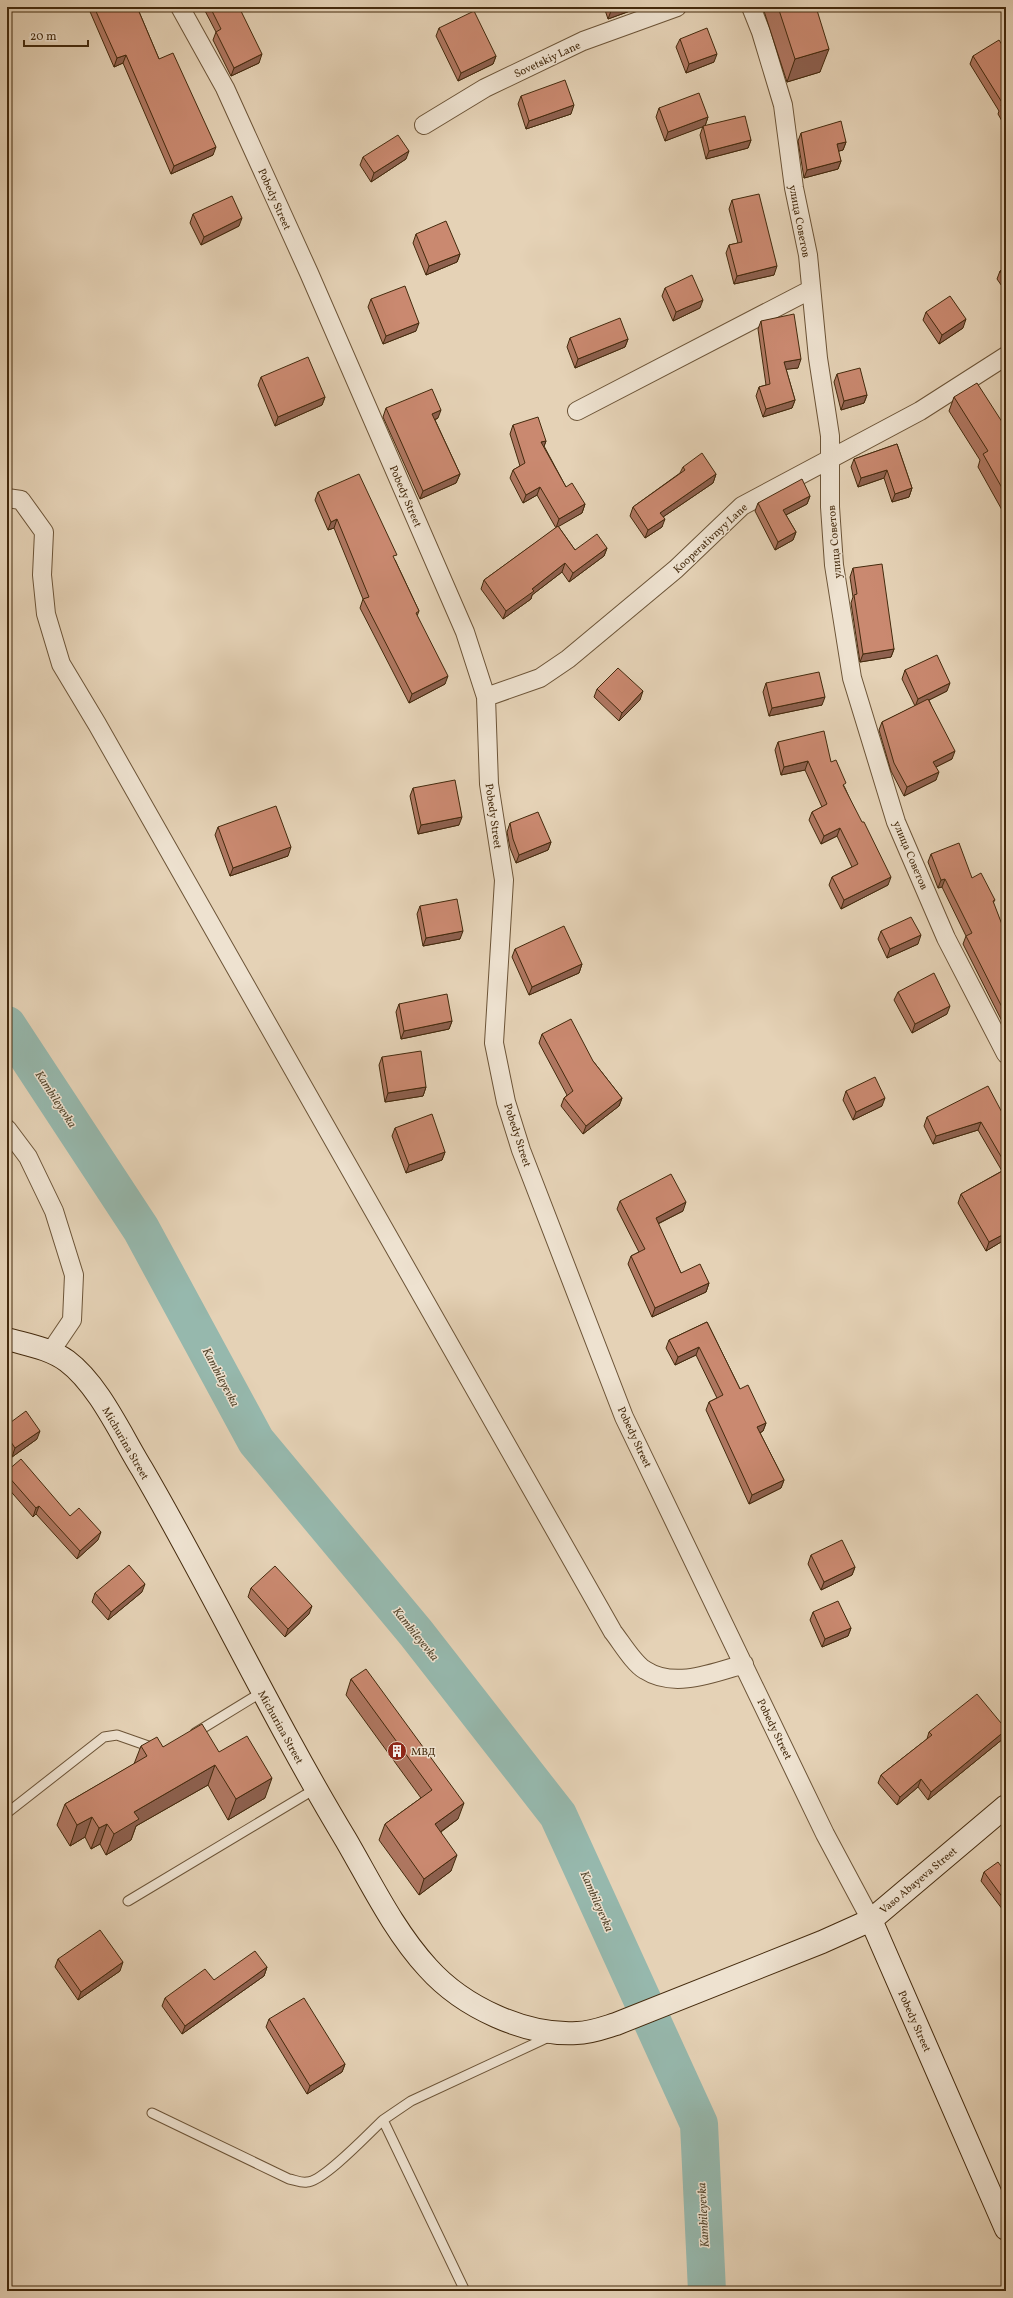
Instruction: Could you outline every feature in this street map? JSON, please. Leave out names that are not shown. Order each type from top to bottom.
[{"type":"street","name":"Pobedy Street","points":[[180,7],[225,88],[309,273],[465,632],[486,697],[489,784],[504,880],[494,1043],[506,1102],[521,1150],[624,1417],[825,1834],[871,1920],[1006,2229]]},
{"type":"street","name":"Sovetskiy Lane","points":[[424,125],[485,88],[584,41],[677,7]]},
{"type":"street","name":"улица Советов","points":[[751,7],[761,32],[783,106],[794,188],[808,255],[810,290],[832,459],[830,507],[834,565],[852,678],[896,822],[946,938],[1006,1054]]},
{"type":"street","points":[[577,411],[810,290]]},
{"type":"street","name":"Kooperativnyy Lane","points":[[486,697],[540,678],[568,659],[676,569],[742,506],[920,411],[1006,356]]},
{"type":"street","points":[[7,498],[21,500],[44,532],[42,575],[46,614],[61,664],[97,724],[612,1632],[644,1670],[666,1679],[696,1678],[744,1664]]},
{"type":"street","points":[[7,1129],[28,1157],[54,1211],[74,1275],[72,1320],[51,1351]]},
{"type":"street","name":"Michurina Street","points":[[7,1339],[51,1351],[69,1362],[97,1393],[182,1538],[262,1692],[315,1789],[400,1932],[429,1969],[466,2000],[496,2017],[558,2033],[579,2034],[616,2024]]},
{"type":"street","name":"Vaso Abayeva Street","points":[[616,2024],[822,1942],[871,1920],[1006,1806]]},
{"type":"lane","points":[[187,1738],[262,1692]]},
{"type":"lane","points":[[7,1813],[104,1737],[117,1735],[128,1737],[148,1747],[162,1748]]},
{"type":"lane","points":[[128,1901],[315,1789]]},
{"type":"lane","points":[[152,2112],[289,2179],[308,2183],[316,2180],[329,2170],[383,2120],[411,2101],[558,2033]]},
{"type":"lane","points":[[383,2120],[465,2291]]},
{"type":"building","points":[[94,7],[137,7],[159,59],[173,53],[216,147],[174,166],[126,55],[117,58]]},
{"type":"building","points":[[210,7],[239,7],[262,54],[234,68],[216,32],[221,29]]},
{"type":"building","points":[[610,7],[621,7],[611,11]]},
{"type":"building","points":[[778,7],[816,7],[829,49],[795,59]]},
{"type":"building","points":[[474,11],[496,56],[461,73],[439,28]]},
{"type":"building","points":[[707,28],[717,54],[689,64],[680,39]]},
{"type":"building","points":[[999,40],[1006,51],[1006,114],[1001,105],[1003,104],[973,56]]},
{"type":"building","points":[[565,80],[574,105],[529,121],[521,96]]},
{"type":"building","points":[[699,93],[708,117],[668,132],[659,108]]},
{"type":"building","points":[[745,116],[751,140],[709,151],[703,126]]},
{"type":"building","points":[[841,121],[846,142],[837,144],[841,161],[807,170],[801,133]]},
{"type":"building","points":[[398,135],[409,151],[374,173],[363,157]]},
{"type":"building","points":[[759,194],[777,266],[737,276],[729,245],[742,242],[732,200]]},
{"type":"building","points":[[232,196],[242,218],[204,237],[193,214]]},
{"type":"building","points":[[446,221],[460,254],[429,266],[416,234]]},
{"type":"building","points":[[1006,267],[1006,280],[1000,271]]},
{"type":"building","points":[[692,275],[703,300],[676,312],[665,288]]},
{"type":"building","points":[[405,286],[419,323],[386,336],[371,299]]},
{"type":"building","points":[[950,296],[966,319],[942,335],[926,312]]},
{"type":"building","points":[[794,314],[801,359],[784,362],[795,400],[766,409],[759,387],[770,384],[761,321]]},
{"type":"building","points":[[620,318],[628,339],[578,359],[570,338]]},
{"type":"building","points":[[308,357],[325,397],[278,417],[261,377]]},
{"type":"building","points":[[860,368],[867,395],[844,401],[837,374]]},
{"type":"building","points":[[977,383],[1006,428],[1006,495],[983,454],[988,451],[954,397]]},
{"type":"building","points":[[432,389],[441,410],[432,414],[460,474],[423,491],[386,408]]},
{"type":"building","points":[[538,417],[546,441],[541,442],[566,487],[572,483],[585,504],[559,519],[540,487],[526,495],[513,470],[525,463],[513,425]]},
{"type":"building","points":[[897,444],[912,488],[895,494],[887,470],[861,478],[854,459]]},
{"type":"building","points":[[702,453],[716,474],[660,513],[665,519],[648,530],[633,507],[685,470],[683,467]]},
{"type":"building","points":[[359,474],[397,555],[393,556],[419,611],[416,613],[448,676],[412,694],[363,599],[369,597],[337,519],[331,522],[318,492]]},
{"type":"building","points":[[802,479],[810,496],[783,510],[796,532],[778,542],[758,503]]},
{"type":"building","points":[[558,526],[575,550],[597,534],[607,548],[573,573],[565,563],[532,589],[534,591],[506,611],[484,580]]},
{"type":"building","points":[[882,564],[894,649],[863,654],[854,595],[857,594],[853,568]]},
{"type":"building","points":[[937,655],[950,683],[918,699],[905,670]]},
{"type":"building","points":[[618,668],[643,691],[622,713],[597,689]]},
{"type":"building","points":[[819,672],[825,697],[772,708],[766,683]]},
{"type":"building","points":[[928,699],[955,751],[933,762],[939,772],[907,787],[894,763],[882,722]]},
{"type":"building","points":[[824,731],[831,762],[836,760],[846,783],[843,785],[862,822],[864,822],[891,877],[844,900],[832,877],[858,864],[840,828],[824,836],[812,812],[827,804],[808,761],[784,767],[778,742]]},
{"type":"building","points":[[455,780],[462,817],[421,825],[413,788]]},
{"type":"building","points":[[276,806],[291,847],[233,868],[218,827]]},
{"type":"building","points":[[538,812],[551,842],[519,855],[513,839],[510,823]]},
{"type":"building","points":[[959,843],[972,878],[981,873],[995,900],[993,901],[1006,935],[1006,1015],[966,936],[972,933],[945,879],[941,880],[931,854]]},
{"type":"building","points":[[457,899],[463,931],[426,938],[420,906]]},
{"type":"building","points":[[911,917],[921,935],[890,949],[881,931]]},
{"type":"building","points":[[564,926],[582,964],[532,987],[515,949]]},
{"type":"building","points":[[934,973],[950,1006],[915,1024],[898,992]]},
{"type":"building","points":[[447,994],[452,1021],[404,1031],[399,1004]]},
{"type":"building","points":[[571,1019],[593,1061],[622,1098],[586,1126],[564,1098],[573,1091],[542,1034]]},
{"type":"building","points":[[421,1051],[426,1087],[388,1093],[382,1057]]},
{"type":"building","points":[[875,1077],[885,1098],[856,1112],[846,1091]]},
{"type":"building","points":[[988,1086],[1006,1120],[1006,1165],[981,1122],[936,1136],[927,1117]]},
{"type":"building","points":[[432,1114],[445,1152],[409,1165],[395,1128]]},
{"type":"building","points":[[1006,1169],[1006,1233],[989,1242],[961,1194]]},
{"type":"building","points":[[671,1174],[686,1202],[656,1218],[681,1273],[700,1264],[709,1283],[655,1308],[631,1256],[645,1249],[620,1201]]},
{"type":"building","points":[[707,1322],[740,1389],[748,1385],[766,1423],[757,1427],[784,1480],[752,1495],[709,1402],[723,1395],[699,1347],[678,1357],[669,1340]]},
{"type":"building","points":[[26,1411],[40,1431],[15,1448],[7,1436],[7,1425]]},
{"type":"building","points":[[21,1459],[70,1516],[79,1508],[101,1532],[80,1551],[39,1506],[36,1508],[7,1475],[7,1471]]},
{"type":"building","points":[[842,1540],[855,1567],[824,1582],[811,1555]]},
{"type":"building","points":[[129,1565],[145,1584],[111,1612],[95,1593]]},
{"type":"building","points":[[275,1566],[312,1606],[288,1629],[251,1588]]},
{"type":"building","points":[[838,1601],[851,1628],[825,1639],[813,1612]]},
{"type":"building","points":[[366,1669],[464,1803],[435,1824],[457,1855],[424,1879],[385,1824],[432,1790],[351,1679]]},
{"type":"building","points":[[977,1694],[1006,1730],[931,1792],[921,1779],[900,1797],[881,1775],[932,1735],[929,1732]]},
{"type":"building","points":[[202,1724],[219,1752],[247,1736],[272,1778],[236,1799],[215,1765],[134,1812],[139,1819],[114,1834],[107,1824],[99,1828],[92,1817],[77,1825],[65,1804],[147,1756],[141,1746],[157,1737],[163,1747]]},
{"type":"building","points":[[998,1862],[1006,1873],[1006,1902],[984,1872]]},
{"type":"building","points":[[100,1930],[123,1962],[81,1992],[58,1959]]},
{"type":"building","points":[[255,1951],[267,1967],[185,2026],[165,1998],[205,1969],[214,1980]]},
{"type":"building","points":[[304,1998],[345,2064],[310,2086],[269,2019]]},
{"type":"waterway","name":"Kambileyevka","points":[[7,1025],[141,1229],[256,1441],[416,1633],[558,1815],[699,2124],[707,2291]]},
{"type":"place","name":"МВД","points":[[397,1751]]}]
